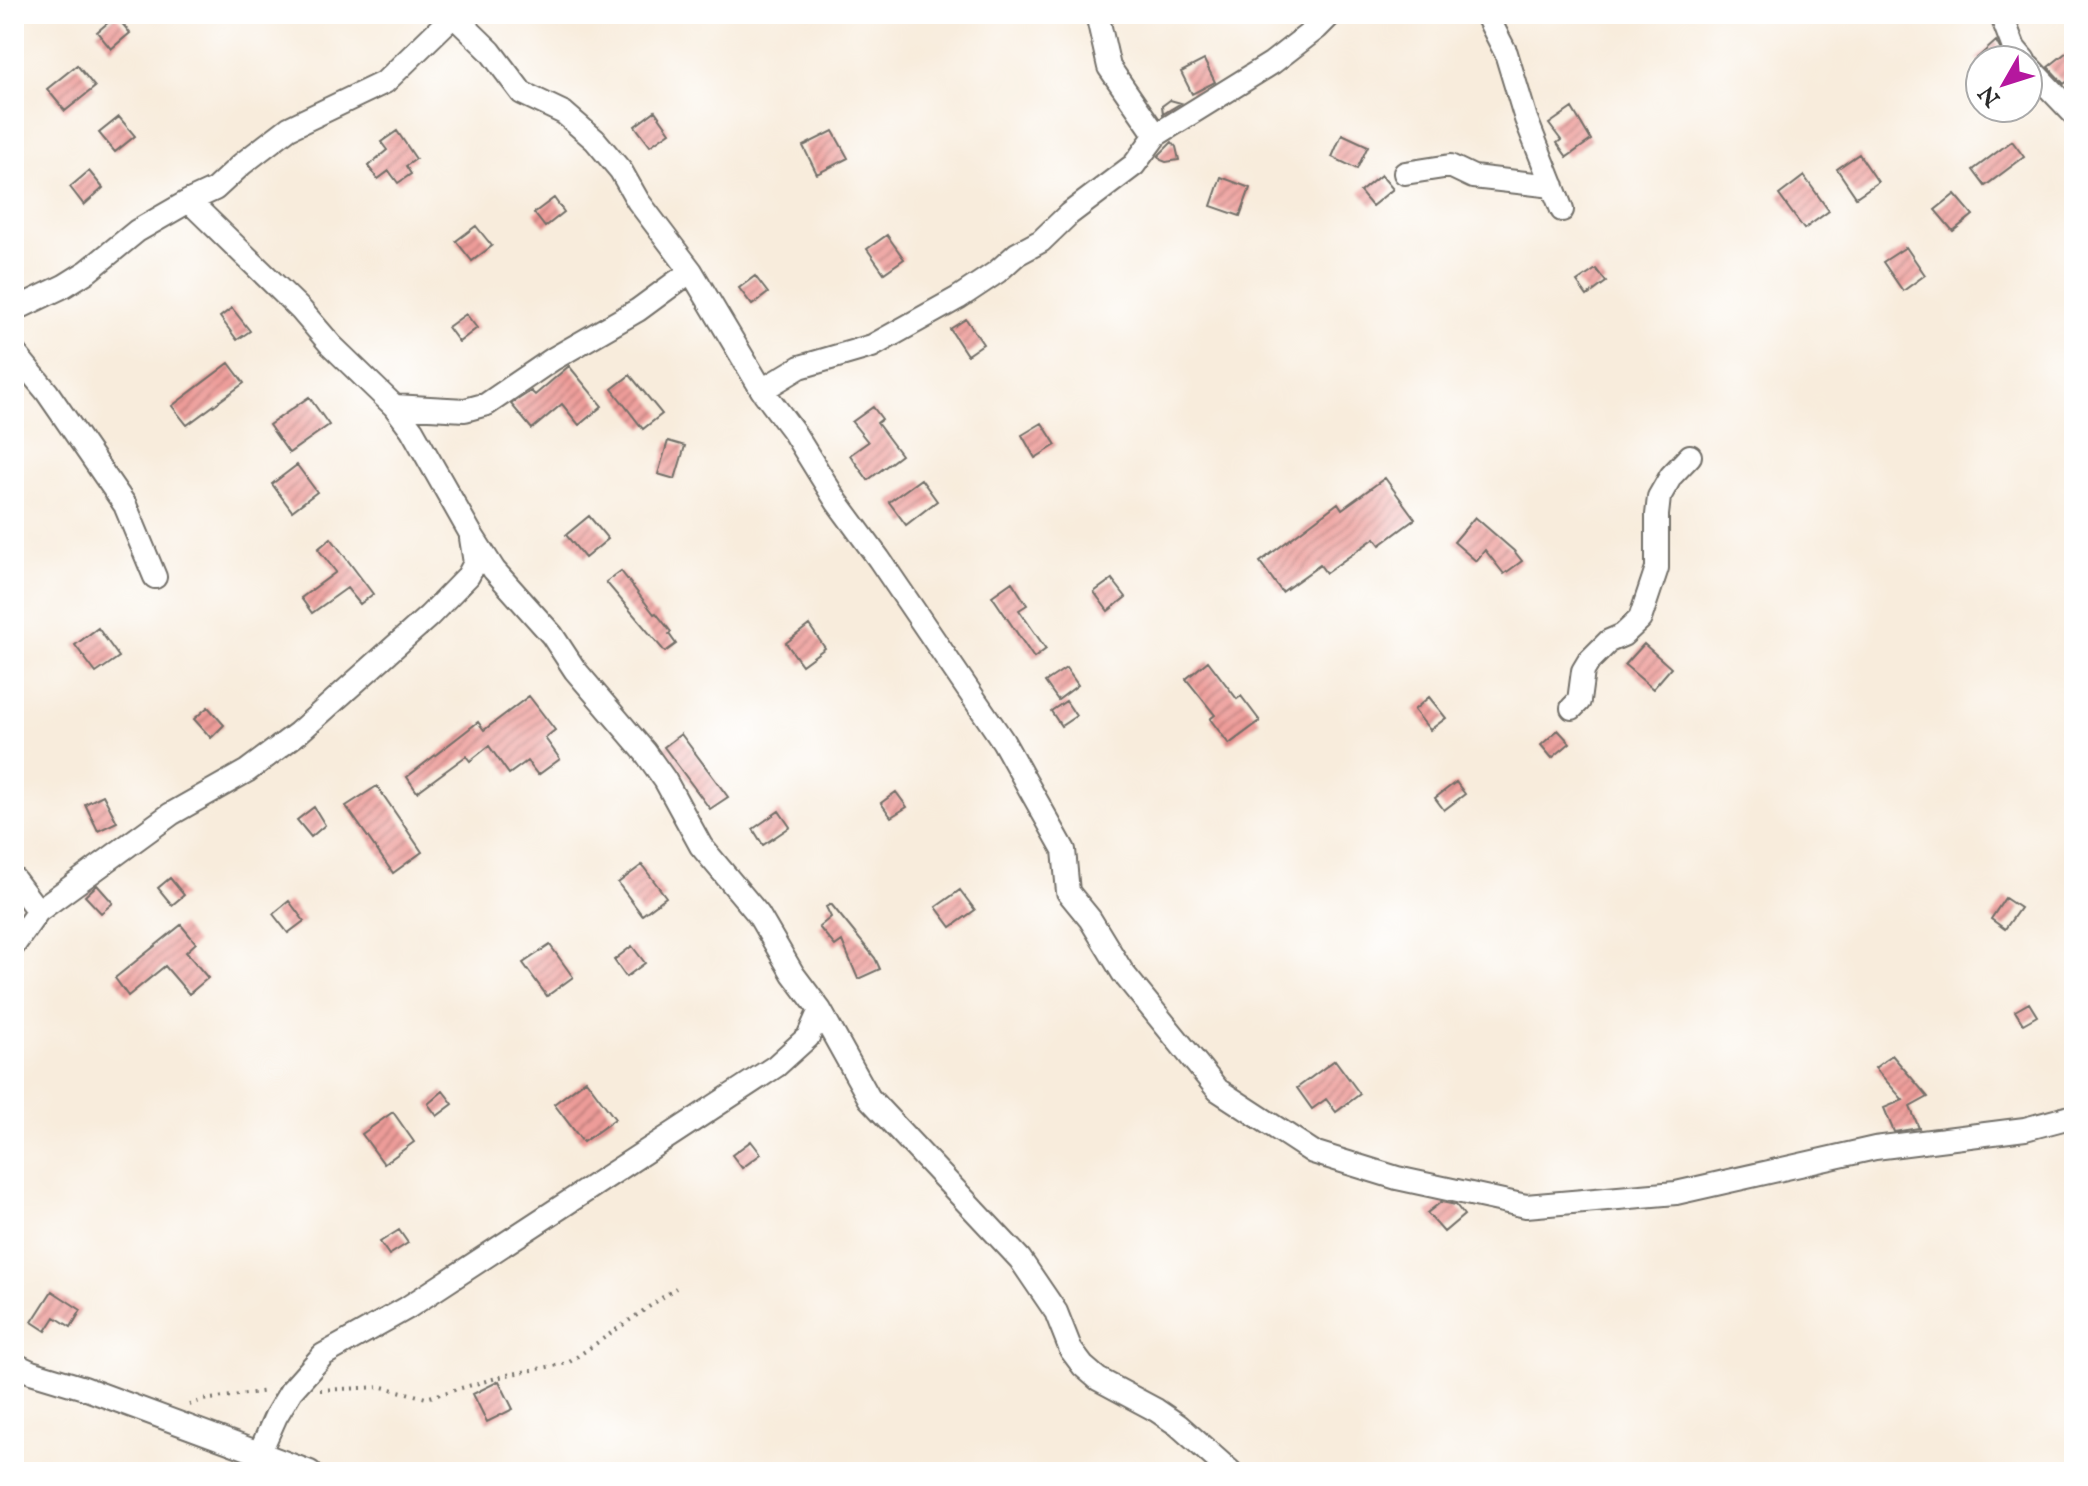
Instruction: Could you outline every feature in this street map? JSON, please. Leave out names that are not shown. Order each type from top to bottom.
[{"type":"street","points":[[1097,14],[1109,67],[1156,135]]},
{"type":"street","points":[[762,390],[800,367],[872,346],[958,298],[997,272],[1017,254],[1041,241],[1069,214],[1134,165],[1156,135],[1272,63],[1331,14]]},
{"type":"street","points":[[1486,14],[1506,53],[1526,119],[1562,210]]},
{"type":"street","points":[[2001,14],[2012,44]]},
{"type":"street","points":[[14,310],[64,286],[88,271],[137,231],[215,189],[289,128],[385,82],[454,15],[490,51],[522,93],[564,113],[595,140],[621,171],[638,201],[691,271],[762,390],[793,431],[837,502],[1003,741],[1064,850],[1068,892],[1090,919],[1123,973],[1218,1090],[1313,1152],[1397,1178],[1526,1206],[1676,1193],[1875,1148],[2025,1129],[2074,1116]]},
{"type":"street","points":[[2044,83],[2074,114]]},
{"type":"street","points":[[1405,173],[1450,166],[1473,177],[1553,186]]},
{"type":"street","points":[[189,201],[394,406],[412,430],[494,570],[552,635],[575,670],[645,752],[665,780],[701,846],[758,914],[877,1107],[919,1147],[1020,1259],[1056,1312],[1071,1350],[1083,1366],[1098,1379],[1178,1425],[1231,1472]]},
{"type":"street","points":[[394,406],[465,410],[487,404],[553,359],[638,310],[691,271]]},
{"type":"street","points":[[14,352],[47,392],[125,505],[155,577]]},
{"type":"street","points":[[1572,708],[1579,701],[1583,671],[1589,661],[1609,641],[1623,635],[1640,619],[1657,568],[1659,497],[1671,476],[1690,456]]},
{"type":"street","points":[[14,945],[38,911],[171,814],[247,771],[298,733],[429,616],[468,576],[475,563],[471,534]]},
{"type":"street","points":[[14,879],[38,911]]},
{"type":"street","points":[[259,1454],[291,1391],[323,1355],[407,1308],[776,1066],[808,1037],[820,1010]]},
{"type":"street","points":[[14,1364],[310,1472]]},
{"type":"path","points":[[159,1416],[203,1400],[262,1392],[383,1387],[426,1398],[507,1375],[568,1363],[676,1288]]},
{"type":"building","points":[[116,16],[130,33],[111,49],[97,32]]},
{"type":"building","points":[[2067,52],[2074,61],[2074,76],[2064,84],[2048,67]]},
{"type":"building","points":[[1204,60],[1215,82],[1192,94],[1181,72]]},
{"type":"building","points":[[77,65],[95,87],[65,111],[47,89]]},
{"type":"building","points":[[1170,100],[1181,103],[1163,114],[1162,106]]},
{"type":"building","points":[[1572,108],[1591,140],[1567,157],[1557,143],[1561,140],[1549,124]]},
{"type":"building","points":[[655,111],[670,132],[650,146],[635,126]]},
{"type":"building","points":[[119,117],[135,136],[115,152],[99,133]]},
{"type":"building","points":[[397,131],[416,159],[406,166],[411,174],[398,183],[389,171],[378,179],[368,166],[387,150],[381,142]]},
{"type":"building","points":[[833,131],[848,158],[817,174],[803,146]]},
{"type":"building","points":[[1342,134],[1368,146],[1357,169],[1332,157]]},
{"type":"building","points":[[2012,141],[2024,157],[1985,186],[1973,170]]},
{"type":"building","points":[[1172,142],[1179,160],[1161,160],[1158,156]]},
{"type":"building","points":[[1859,154],[1878,182],[1856,197],[1837,169]]},
{"type":"building","points":[[89,171],[103,188],[84,205],[70,187]]},
{"type":"building","points":[[1381,175],[1393,189],[1372,206],[1360,192]]},
{"type":"building","points":[[1804,176],[1829,211],[1804,229],[1779,195]]},
{"type":"building","points":[[1221,177],[1250,188],[1240,216],[1211,206]]},
{"type":"building","points":[[1955,194],[1973,215],[1953,231],[1935,210]]},
{"type":"building","points":[[554,198],[564,212],[545,227],[534,213]]},
{"type":"building","points":[[476,226],[492,246],[472,261],[456,241]]},
{"type":"building","points":[[887,235],[904,259],[884,273],[867,249]]},
{"type":"building","points":[[1906,247],[1925,275],[1903,291],[1883,262]]},
{"type":"building","points":[[1596,269],[1606,282],[1587,296],[1577,282]]},
{"type":"building","points":[[755,276],[768,293],[752,305],[739,288]]},
{"type":"building","points":[[232,308],[250,331],[237,340],[220,317]]},
{"type":"building","points":[[466,314],[477,328],[459,342],[448,327]]},
{"type":"building","points":[[966,319],[983,344],[967,355],[950,329]]},
{"type":"building","points":[[229,363],[244,383],[187,425],[172,406]]},
{"type":"building","points":[[569,366],[602,406],[579,425],[562,404],[532,429],[511,404],[531,391],[535,395]]},
{"type":"building","points":[[630,375],[662,414],[643,429],[612,389]]},
{"type":"building","points":[[309,397],[329,425],[289,453],[269,425]]},
{"type":"building","points":[[873,407],[882,419],[877,423],[901,455],[868,480],[850,455],[868,442],[852,422]]},
{"type":"building","points":[[1042,423],[1056,445],[1035,458],[1022,435]]},
{"type":"building","points":[[668,441],[685,446],[675,479],[658,474]]},
{"type":"building","points":[[297,465],[317,492],[292,511],[272,484]]},
{"type":"building","points":[[1385,478],[1415,519],[1380,545],[1375,538],[1326,573],[1320,565],[1282,592],[1260,562],[1338,503],[1342,509]]},
{"type":"building","points":[[921,479],[937,501],[906,525],[889,502]]},
{"type":"building","points":[[589,516],[608,539],[585,558],[566,535]]},
{"type":"building","points":[[1475,517],[1522,561],[1504,574],[1485,550],[1476,561],[1454,542]]},
{"type":"building","points":[[331,538],[373,594],[360,604],[347,588],[312,613],[301,598],[336,572],[318,549]]},
{"type":"building","points":[[621,571],[671,632],[669,634],[676,644],[665,652],[606,582]]},
{"type":"building","points":[[1112,579],[1126,597],[1108,611],[1094,592]]},
{"type":"building","points":[[1012,582],[1027,605],[1019,610],[1046,649],[1034,658],[992,596]]},
{"type":"building","points":[[809,625],[825,648],[802,665],[786,643]]},
{"type":"building","points":[[98,628],[119,657],[96,673],[75,645]]},
{"type":"building","points":[[1644,644],[1671,668],[1653,689],[1625,665]]},
{"type":"building","points":[[1208,661],[1237,699],[1241,696],[1260,721],[1229,744],[1210,719],[1215,715],[1186,679]]},
{"type":"building","points":[[1066,668],[1078,685],[1058,700],[1045,682]]},
{"type":"building","points":[[529,696],[555,730],[545,738],[560,759],[538,775],[527,761],[509,774],[489,746],[470,761],[466,756],[417,792],[407,777],[478,722],[484,730]]},
{"type":"building","points":[[1429,697],[1446,718],[1430,730],[1414,710]]},
{"type":"building","points":[[1066,701],[1076,716],[1061,726],[1051,711]]},
{"type":"building","points":[[208,707],[224,725],[211,738],[194,719]]},
{"type":"building","points":[[1558,730],[1570,743],[1552,758],[1541,745]]},
{"type":"building","points":[[681,734],[728,797],[710,809],[664,747]]},
{"type":"building","points":[[1456,782],[1465,794],[1444,810],[1435,798]]},
{"type":"building","points":[[377,786],[422,852],[393,873],[346,806]]},
{"type":"building","points":[[896,792],[907,807],[891,817],[881,803]]},
{"type":"building","points":[[103,795],[117,822],[98,831],[85,804]]},
{"type":"building","points":[[314,807],[325,825],[311,837],[297,820]]},
{"type":"building","points":[[779,811],[790,827],[763,845],[753,829]]},
{"type":"building","points":[[642,865],[666,897],[642,915],[618,883]]},
{"type":"building","points":[[170,878],[184,895],[172,905],[158,888]]},
{"type":"building","points":[[97,885],[113,903],[101,913],[85,896]]},
{"type":"building","points":[[960,890],[975,910],[951,927],[936,907]]},
{"type":"building","points":[[2005,898],[2020,908],[2005,929],[1991,919]]},
{"type":"building","points":[[289,901],[304,921],[288,933],[273,914]]},
{"type":"building","points":[[831,904],[875,958],[880,969],[858,979],[842,941],[835,946],[819,927],[831,917],[826,907]]},
{"type":"building","points":[[181,925],[196,943],[186,952],[208,978],[189,994],[165,966],[128,996],[115,978]]},
{"type":"building","points":[[550,945],[573,977],[547,996],[523,963]]},
{"type":"building","points":[[632,946],[645,963],[626,977],[614,960]]},
{"type":"building","points":[[2029,1003],[2037,1016],[2023,1024],[2015,1011]]},
{"type":"building","points":[[1892,1055],[1928,1097],[1910,1107],[1919,1128],[1894,1132],[1884,1108],[1903,1100],[1875,1068]]},
{"type":"building","points":[[1335,1060],[1360,1094],[1336,1112],[1326,1099],[1312,1109],[1297,1088]]},
{"type":"building","points":[[586,1080],[615,1119],[583,1142],[554,1104]]},
{"type":"building","points":[[443,1091],[453,1104],[437,1116],[428,1104]]},
{"type":"building","points":[[393,1112],[414,1142],[384,1164],[362,1134]]},
{"type":"building","points":[[751,1141],[761,1154],[742,1168],[732,1155]]},
{"type":"building","points":[[1441,1202],[1456,1205],[1464,1215],[1444,1232],[1427,1213]]},
{"type":"building","points":[[399,1230],[408,1243],[389,1255],[380,1242]]},
{"type":"building","points":[[52,1291],[81,1310],[71,1327],[55,1317],[46,1331],[32,1322]]},
{"type":"building","points":[[499,1381],[513,1409],[487,1422],[473,1394]]}]
